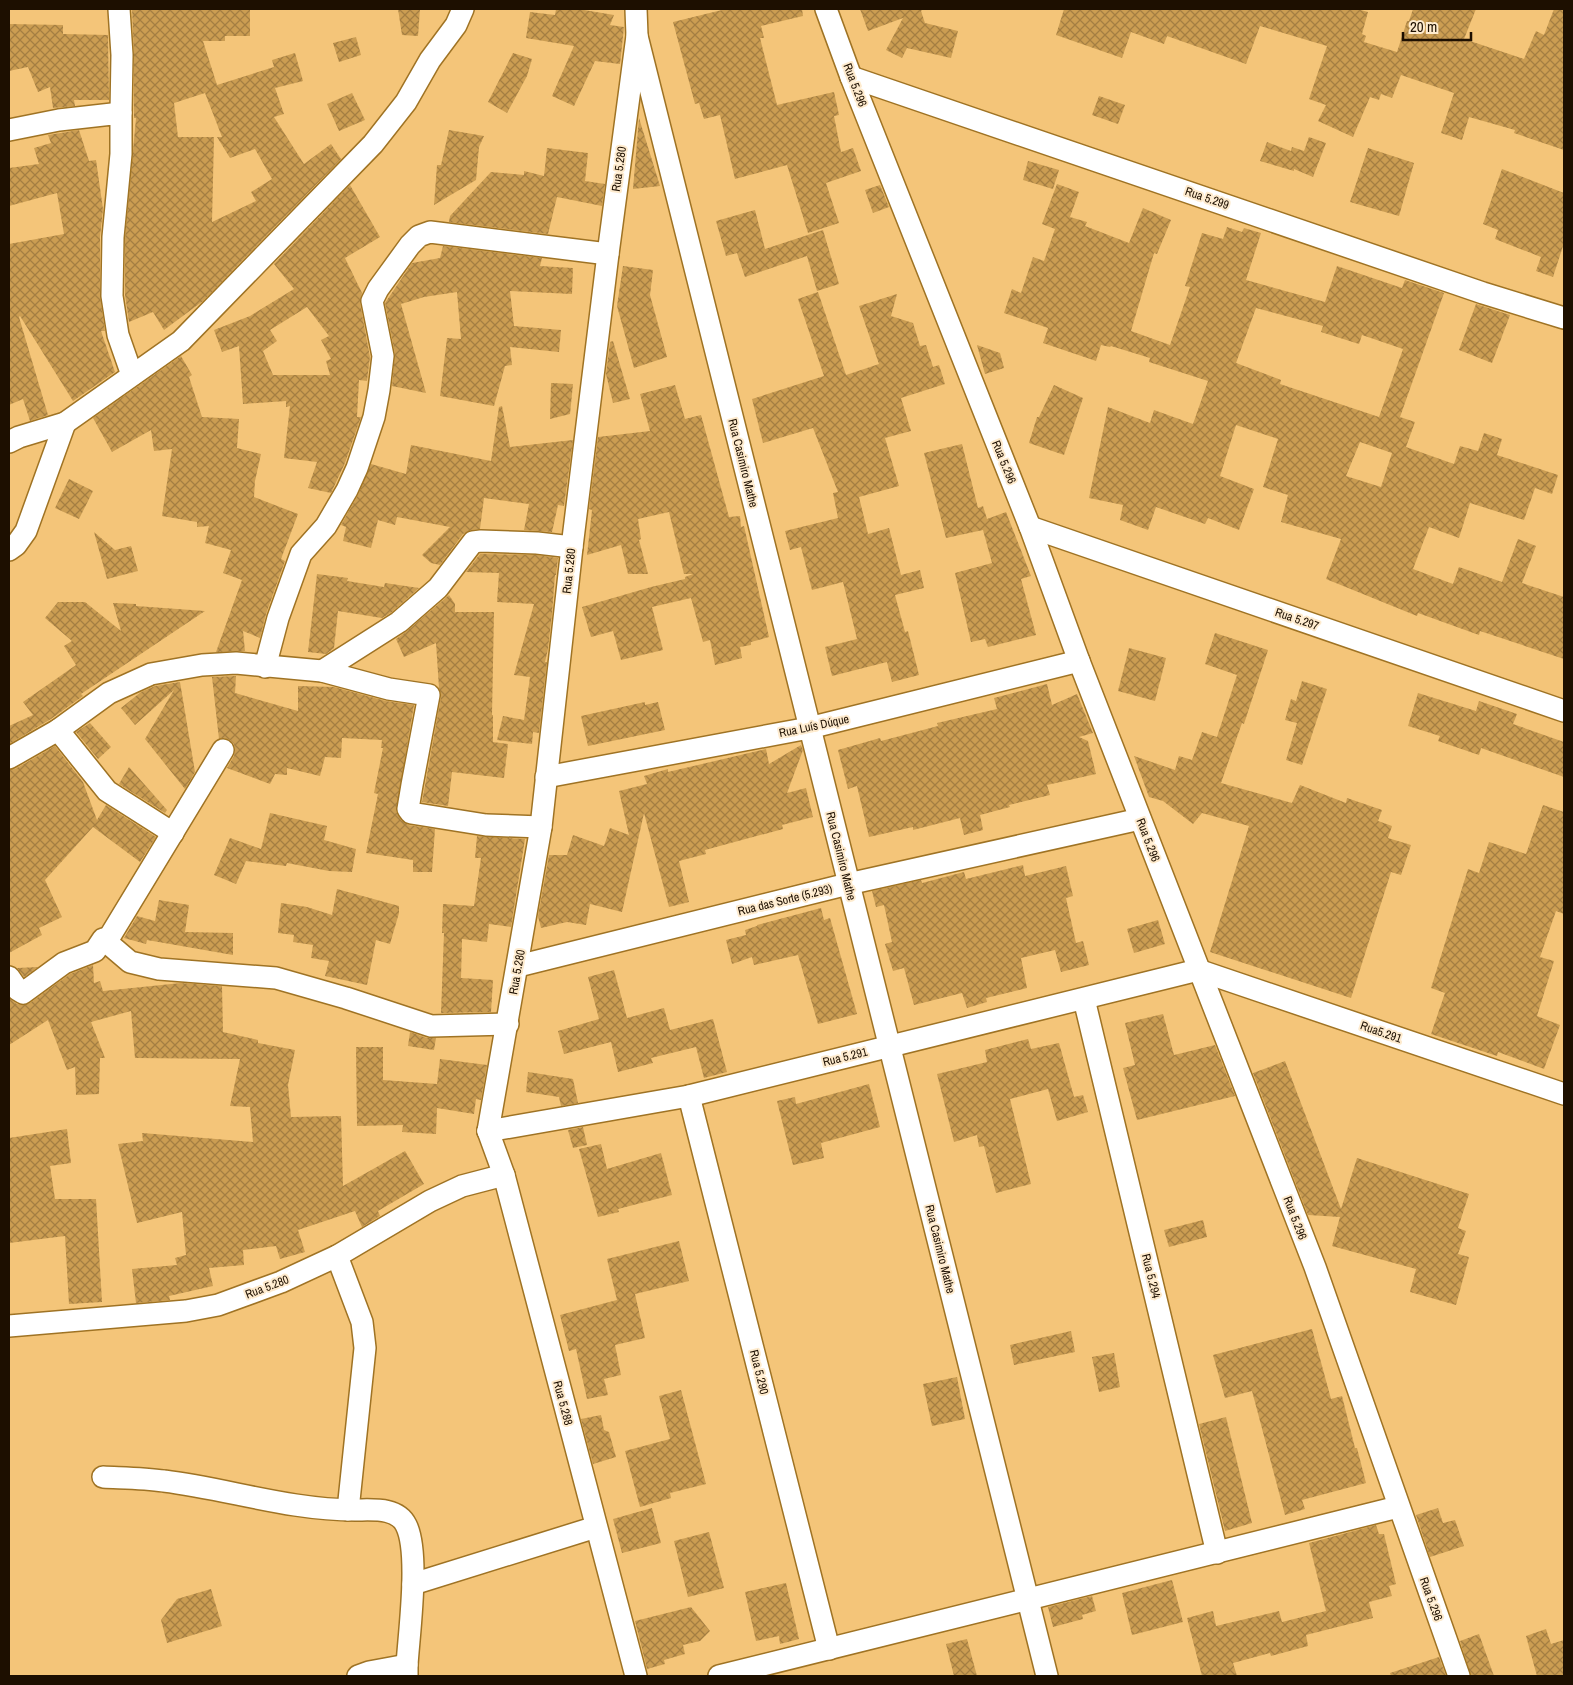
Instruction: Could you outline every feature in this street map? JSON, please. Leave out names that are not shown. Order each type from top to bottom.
[{"type":"street","points":[[119,9],[122,65],[121,154],[113,237],[112,296],[118,335],[132,374]]},
{"type":"street","points":[[12,434],[65,423],[181,341],[373,144],[406,102],[430,60],[456,25],[464,9]]},
{"type":"street","name":"Rua 5.280","points":[[488,1131],[541,827],[572,547],[637,36],[636,9]]},
{"type":"street","name":"Rua 5.296","points":[[826,9],[851,77],[1030,527],[1079,661],[1198,970],[1315,1267],[1459,1676]]},
{"type":"street","name":"Rua Casimiro Mathe","points":[[637,36],[1047,1676]]},
{"type":"street","name":"Rua 5.299","points":[[851,77],[1483,293],[1564,318]]},
{"type":"street","points":[[9,130],[59,120],[121,113]]},
{"type":"street","points":[[265,667],[278,618],[301,554],[326,526],[347,490],[357,468],[374,417],[383,356],[372,301],[378,289],[410,245],[419,236],[430,232],[608,254]]},
{"type":"street","points":[[9,550],[16,545],[26,531],[65,423]]},
{"type":"street","name":"Rua 5.297","points":[[1030,527],[1564,711]]},
{"type":"street","points":[[322,671],[399,622],[438,588],[473,542],[537,543],[572,547]]},
{"type":"street","name":"Rua Luís Dúque","points":[[546,777],[809,728],[1079,661]]},
{"type":"street","points":[[9,758],[58,730],[109,693],[151,674],[202,665],[236,663],[322,671],[389,688],[428,695],[408,809],[411,814],[486,825],[541,827]]},
{"type":"street","points":[[58,730],[107,791],[172,833]]},
{"type":"street","points":[[107,941],[223,750]]},
{"type":"street","name":"Rua das Sorte (5.293)","points":[[518,966],[848,884],[1140,819]]},
{"type":"street","points":[[9,977],[18,990],[23,993],[64,963],[96,951],[103,939],[130,962],[159,969],[276,978],[346,998],[431,1026],[508,1024]]},
{"type":"street","name":"Rua 5.291","points":[[488,1131],[689,1096],[1198,970]]},
{"type":"street","name":"Rua5.291","points":[[1198,970],[1564,1094]]},
{"type":"street","name":"Rua 5.294","points":[[1084,999],[1217,1553]]},
{"type":"street","name":"Rua 5.290","points":[[689,1096],[829,1648]]},
{"type":"street","name":"Rua 5.288","points":[[488,1131],[504,1175],[636,1676]]},
{"type":"street","name":"Rua 5.280","points":[[9,1326],[186,1311],[218,1305],[281,1282],[337,1256],[430,1201],[462,1186],[504,1175]]},
{"type":"street","points":[[337,1256],[362,1322],[365,1348],[348,1510]]},
{"type":"street","points":[[103,1477],[164,1481],[296,1506],[348,1510],[380,1510],[396,1514],[406,1525],[412,1544],[413,1584],[407,1671],[369,1672],[358,1676]]},
{"type":"street","points":[[719,1676],[1398,1507]]},
{"type":"street","points":[[413,1584],[596,1528]]},
{"type":"building","points":[[132,9],[250,9],[250,36],[225,36],[225,41],[203,41],[217,85],[274,67],[272,60],[295,53],[303,81],[275,88],[284,114],[274,117],[304,164],[331,144],[341,159],[203,301],[164,330],[153,312],[129,322],[125,295],[125,238],[136,118],[134,118]],"holes":[[[205,93],[222,137],[217,137],[230,158],[255,149],[272,179],[251,192],[256,201],[212,222],[214,137],[178,137],[174,103]]]},
{"type":"building","points":[[398,9],[420,9],[418,36],[402,35]]},
{"type":"building","points":[[556,9],[578,9],[614,15],[610,25],[624,27],[620,64],[595,61],[574,106],[552,96],[574,46],[526,38],[530,12],[555,15]]},
{"type":"building","points":[[726,9],[802,9],[803,16],[761,26],[764,38],[760,38],[777,105],[834,92],[839,115],[834,116],[841,152],[853,148],[861,171],[826,183],[839,223],[808,233],[787,165],[735,179],[720,115],[704,119],[699,103],[695,104],[673,22]]},
{"type":"building","points":[[860,9],[923,9],[921,11],[925,23],[958,31],[951,58],[907,48],[902,58],[886,50],[903,18],[868,31]]},
{"type":"building","points":[[1064,9],[1357,9],[1368,12],[1362,34],[1366,36],[1364,42],[1397,52],[1413,9],[1476,9],[1464,39],[1524,59],[1536,31],[1544,35],[1554,9],[1564,9],[1564,150],[1514,133],[1515,130],[1469,117],[1462,140],[1441,133],[1454,93],[1401,75],[1392,98],[1381,94],[1379,100],[1370,97],[1353,137],[1318,121],[1326,105],[1309,99],[1327,46],[1260,26],[1246,64],[1167,36],[1164,44],[1131,32],[1122,58],[1056,35]]},
{"type":"building","points":[[9,24],[63,25],[63,34],[108,35],[109,100],[74,100],[75,106],[53,108],[50,87],[38,92],[28,67],[9,71]]},
{"type":"building","points":[[356,37],[361,55],[339,62],[333,43]]},
{"type":"building","points":[[513,53],[532,59],[527,76],[507,113],[488,102]]},
{"type":"building","points":[[352,93],[365,120],[339,131],[327,104]]},
{"type":"building","points":[[1099,96],[1125,105],[1118,124],[1092,115]]},
{"type":"building","points":[[639,118],[660,186],[633,189]]},
{"type":"building","points":[[79,130],[89,161],[96,160],[103,209],[100,237],[100,296],[105,331],[101,331],[115,372],[73,401],[20,316],[48,415],[30,421],[23,399],[9,405],[9,244],[64,234],[57,193],[9,206],[9,168],[39,164],[34,148],[51,143],[48,135]]},
{"type":"building","points":[[449,130],[484,136],[479,147],[476,180],[434,205],[437,165],[441,165]]},
{"type":"building","points":[[1309,137],[1326,143],[1313,177],[1294,169],[1294,171],[1260,161],[1267,142],[1291,151],[1292,147],[1304,151]]},
{"type":"building","points":[[547,148],[588,153],[585,181],[605,184],[602,206],[557,197],[548,234],[449,222],[450,216],[491,172],[524,175],[524,171],[544,176]]},
{"type":"building","points":[[1368,148],[1414,163],[1399,216],[1350,202]]},
{"type":"building","points":[[1028,161],[1059,170],[1053,189],[1023,180]]},
{"type":"building","points":[[1502,169],[1564,193],[1564,243],[1553,277],[1536,271],[1541,257],[1495,239],[1498,230],[1483,224]]},
{"type":"building","points":[[1057,184],[1079,192],[1070,217],[1087,222],[1085,226],[1129,243],[1143,208],[1171,220],[1157,254],[1154,253],[1131,331],[1170,345],[1190,287],[1185,286],[1202,233],[1223,239],[1227,227],[1242,232],[1244,228],[1261,233],[1246,280],[1325,302],[1337,266],[1402,288],[1405,280],[1444,293],[1400,417],[1415,422],[1406,447],[1454,464],[1460,446],[1478,451],[1484,433],[1502,439],[1497,455],[1558,475],[1552,494],[1535,488],[1524,520],[1470,503],[1459,538],[1429,527],[1413,569],[1453,584],[1459,567],[1502,582],[1518,539],[1536,546],[1522,583],[1564,597],[1564,659],[1480,631],[1479,635],[1418,613],[1417,616],[1326,579],[1341,539],[1281,522],[1288,495],[1263,487],[1278,439],[1236,425],[1220,476],[1254,489],[1239,530],[1208,518],[1205,524],[1156,507],[1148,530],[1120,520],[1123,505],[1089,498],[1108,407],[1150,423],[1154,410],[1193,424],[1208,381],[1149,362],[1150,358],[1111,346],[1101,345],[1096,361],[1043,343],[1048,328],[1004,313],[1012,289],[1021,293],[1033,257],[1044,261],[1055,229],[1042,224]],"holes":[[[1256,308],[1323,326],[1321,332],[1359,344],[1362,335],[1403,349],[1379,417],[1280,384],[1281,380],[1236,363]],[[1360,442],[1392,453],[1381,487],[1346,476]]]},
{"type":"building","points":[[350,185],[380,237],[345,258],[362,293],[360,303],[370,357],[367,381],[359,380],[357,417],[361,417],[345,463],[331,493],[308,488],[317,462],[284,458],[290,406],[286,407],[286,401],[243,404],[239,346],[222,352],[214,330],[250,316],[294,289],[274,264]],"holes":[[[307,307],[329,336],[321,340],[331,359],[326,361],[330,375],[273,375],[263,351],[277,341],[270,330]]]},
{"type":"building","points":[[880,185],[889,207],[873,213],[865,190]]},
{"type":"building","points":[[755,210],[765,249],[823,230],[839,284],[817,291],[807,256],[745,277],[737,253],[726,256],[716,221]]},
{"type":"building","points":[[443,246],[542,258],[540,266],[573,268],[572,294],[510,291],[514,326],[561,330],[559,352],[510,347],[512,365],[505,366],[494,406],[440,396],[447,338],[461,339],[457,292],[424,297],[401,304],[426,393],[392,386],[395,354],[385,303],[412,263],[440,258]]},
{"type":"building","points":[[623,266],[653,270],[650,295],[667,357],[634,368],[617,306]]},
{"type":"building","points":[[818,292],[846,375],[879,364],[859,306],[897,294],[891,316],[913,323],[920,346],[926,345],[933,367],[939,365],[945,384],[901,398],[911,431],[885,438],[899,486],[859,497],[868,534],[889,528],[901,575],[920,570],[924,588],[895,595],[905,632],[908,631],[919,675],[892,682],[887,662],[832,676],[825,647],[857,639],[843,582],[812,590],[801,547],[790,550],[785,531],[838,518],[833,493],[838,492],[813,428],[763,443],[752,399],[824,376],[798,299]]},
{"type":"building","points":[[1476,304],[1510,315],[1492,363],[1459,350]]},
{"type":"building","points":[[613,341],[630,399],[613,403],[606,374],[610,342]]},
{"type":"building","points":[[977,345],[1000,353],[1004,368],[985,374]]},
{"type":"building","points":[[181,356],[192,375],[189,377],[202,417],[239,419],[237,448],[261,454],[255,481],[254,497],[298,514],[281,559],[285,561],[266,614],[260,638],[243,631],[245,651],[216,652],[242,580],[223,573],[231,550],[205,543],[209,526],[197,527],[197,522],[162,516],[172,449],[154,451],[151,430],[112,452],[93,418]]},
{"type":"building","points":[[551,383],[573,384],[570,414],[550,419]]},
{"type":"building","points":[[675,385],[685,419],[701,415],[729,517],[740,516],[741,527],[744,526],[769,637],[751,642],[751,645],[740,647],[742,658],[715,665],[710,640],[703,642],[691,598],[652,607],[663,650],[621,660],[613,631],[591,637],[582,607],[685,579],[685,577],[693,574],[684,574],[669,512],[638,519],[641,539],[639,540],[648,574],[628,574],[621,545],[587,555],[592,510],[589,509],[598,437],[650,431],[640,394]]},
{"type":"building","points":[[1054,385],[1083,398],[1064,455],[1029,443],[1037,417],[1039,417]]},
{"type":"building","points":[[502,406],[510,447],[573,440],[564,506],[558,505],[552,532],[524,530],[529,504],[484,498],[480,529],[471,530],[463,534],[440,565],[431,563],[422,555],[450,527],[397,517],[395,525],[378,520],[371,548],[343,541],[346,527],[341,525],[358,495],[371,464],[406,474],[411,445],[491,461],[499,407]]},
{"type":"building","points":[[962,444],[978,508],[983,506],[987,519],[1006,512],[1031,576],[1021,579],[1036,635],[988,647],[985,639],[971,642],[955,573],[992,563],[983,530],[946,538],[924,453]]},
{"type":"building","points":[[69,479],[93,491],[79,519],[55,508]]},
{"type":"building","points":[[94,532],[115,550],[131,546],[138,571],[107,579]]},
{"type":"building","points":[[480,554],[536,555],[558,558],[545,662],[547,662],[539,733],[533,732],[532,744],[497,740],[503,716],[524,720],[530,677],[514,675],[534,604],[497,602],[499,573],[466,572]]},
{"type":"building","points":[[317,574],[348,578],[347,581],[384,587],[385,583],[419,588],[392,612],[382,618],[338,611],[334,648],[326,654],[308,652]]},
{"type":"building","points":[[449,595],[455,604],[455,612],[494,612],[493,742],[508,744],[504,778],[452,772],[448,806],[422,802],[441,697],[436,643],[404,657],[396,639]]},
{"type":"building","points":[[58,602],[85,602],[121,631],[113,603],[205,611],[81,694],[83,696],[51,719],[9,744],[9,726],[33,715],[23,702],[76,665],[64,646],[72,641],[45,618]]},
{"type":"building","points":[[1215,633],[1268,650],[1244,724],[1242,723],[1221,783],[1292,803],[1300,785],[1346,803],[1347,798],[1382,810],[1378,821],[1392,826],[1388,838],[1411,845],[1401,875],[1391,872],[1351,998],[1210,952],[1249,826],[1202,813],[1193,824],[1163,801],[1149,797],[1134,756],[1175,770],[1179,756],[1192,760],[1202,732],[1217,737],[1237,675],[1205,664]]},
{"type":"building","points":[[1129,648],[1166,658],[1155,701],[1118,691]]},
{"type":"building","points":[[236,676],[235,693],[298,711],[298,686],[334,687],[386,701],[414,705],[396,812],[401,820],[408,825],[435,829],[432,872],[413,872],[413,860],[366,853],[378,794],[374,793],[383,748],[381,748],[382,740],[342,738],[341,758],[325,757],[320,776],[287,768],[287,775],[275,774],[270,784],[227,768],[234,756],[235,750],[234,744],[230,740],[219,739],[212,677]]},
{"type":"building","points":[[1302,681],[1327,689],[1302,765],[1286,760],[1297,723],[1285,720],[1291,699],[1296,701]]},
{"type":"building","points":[[180,682],[195,772],[185,789],[145,739],[174,690],[135,725],[121,708],[141,692],[155,686]]},
{"type":"building","points":[[1047,684],[1052,705],[1077,694],[1093,733],[1079,737],[1088,741],[1096,774],[1047,785],[1050,795],[1009,805],[1010,807],[980,815],[983,830],[964,835],[960,818],[913,830],[913,827],[869,837],[857,786],[848,789],[838,750],[880,738],[881,741],[938,726],[937,723],[997,709],[994,698]]},
{"type":"building","points":[[1418,693],[1476,711],[1479,701],[1517,714],[1513,724],[1564,742],[1564,777],[1481,748],[1479,755],[1438,741],[1440,736],[1408,726]]},
{"type":"building","points":[[645,702],[645,705],[658,702],[665,730],[588,746],[581,716]]},
{"type":"building","points":[[90,723],[111,747],[98,759],[76,732]]},
{"type":"building","points":[[801,745],[803,750],[787,793],[806,788],[813,817],[782,825],[783,829],[705,850],[706,854],[679,861],[689,902],[669,907],[644,813],[622,912],[590,904],[586,925],[567,922],[541,928],[538,916],[549,855],[567,855],[573,835],[604,846],[610,828],[629,835],[619,791],[647,784],[644,776],[668,769],[668,772],[766,749],[769,764]]},
{"type":"building","points":[[55,746],[83,782],[97,820],[106,805],[156,837],[140,862],[93,827],[45,880],[62,917],[39,928],[42,935],[9,953],[9,770],[15,769]]},
{"type":"building","points":[[129,767],[167,810],[165,813],[119,784]]},
{"type":"building","points":[[1543,805],[1564,812],[1564,914],[1556,911],[1540,957],[1554,961],[1537,1016],[1560,1025],[1544,1069],[1498,1052],[1497,1056],[1431,1034],[1445,993],[1431,988],[1468,869],[1479,873],[1489,842],[1526,854]]},
{"type":"building","points":[[270,813],[327,826],[324,840],[356,849],[352,872],[329,871],[287,863],[286,866],[246,861],[236,884],[214,875],[230,838],[261,849]]},
{"type":"building","points":[[477,836],[525,839],[511,927],[489,924],[487,942],[462,939],[461,978],[493,980],[491,1012],[441,1013],[444,933],[442,933],[443,904],[474,906],[481,858],[475,858]]},
{"type":"building","points":[[1023,865],[1025,876],[1066,866],[1073,896],[1066,898],[1076,943],[1083,941],[1089,965],[1061,972],[1055,950],[1021,958],[1027,988],[986,998],[987,1002],[967,1008],[962,993],[914,1005],[904,968],[893,971],[885,944],[892,942],[884,905],[876,907],[872,891],[921,880],[922,883],[964,872],[966,879]]},
{"type":"building","points":[[337,889],[399,906],[399,913],[390,944],[376,940],[367,985],[325,976],[329,961],[311,958],[313,945],[293,942],[294,935],[278,933],[281,903],[307,907],[332,915]]},
{"type":"building","points":[[159,900],[189,905],[185,932],[233,933],[233,955],[147,940],[146,944],[124,938],[137,916],[155,921]]},
{"type":"building","points":[[821,908],[824,920],[830,918],[857,1014],[818,1024],[798,955],[754,965],[752,957],[732,964],[726,940],[746,935],[745,930],[757,925]]},
{"type":"building","points":[[1158,920],[1165,944],[1134,953],[1127,929]]},
{"type":"building","points":[[93,965],[94,983],[100,981],[103,991],[181,983],[222,986],[223,1032],[258,1040],[258,1043],[295,1050],[288,1085],[291,1117],[341,1116],[343,1186],[405,1151],[424,1184],[378,1211],[380,1216],[362,1227],[355,1211],[298,1230],[305,1252],[280,1259],[276,1246],[243,1250],[244,1265],[209,1268],[213,1286],[169,1296],[170,1300],[136,1303],[132,1269],[177,1265],[175,1258],[186,1255],[182,1212],[137,1223],[118,1144],[143,1141],[142,1133],[253,1142],[250,1107],[230,1106],[240,1059],[135,1058],[131,1011],[91,1022],[105,1058],[100,1058],[99,1094],[76,1095],[75,1067],[67,1070],[48,1020],[9,1045],[9,998],[17,1004],[30,1003],[70,974]]},
{"type":"building","points":[[38,967],[24,977],[17,968]]},
{"type":"building","points":[[614,970],[627,1018],[664,1008],[670,1030],[713,1019],[727,1072],[704,1078],[696,1047],[651,1058],[653,1063],[618,1072],[611,1042],[564,1054],[558,1031],[599,1019],[588,977]]},
{"type":"building","points":[[1163,1014],[1174,1055],[1215,1045],[1235,1096],[1137,1120],[1123,1068],[1135,1065],[1125,1023]]},
{"type":"building","points":[[410,1032],[427,1038],[436,1038],[434,1050],[408,1046]]},
{"type":"building","points":[[1028,1039],[1031,1049],[1059,1043],[1074,1097],[1083,1095],[1088,1112],[1057,1121],[1048,1089],[1010,1099],[1031,1184],[996,1193],[984,1146],[979,1147],[977,1135],[954,1142],[937,1074],[987,1062],[985,1050]]},
{"type":"building","points":[[356,1047],[383,1047],[383,1080],[437,1084],[440,1059],[487,1065],[481,1100],[476,1099],[474,1114],[437,1108],[436,1134],[402,1132],[403,1125],[357,1126]]},
{"type":"building","points":[[1285,1061],[1341,1209],[1357,1158],[1469,1194],[1458,1228],[1466,1231],[1458,1254],[1469,1257],[1456,1305],[1410,1292],[1416,1269],[1332,1246],[1340,1217],[1308,1215],[1253,1073]]},
{"type":"building","points":[[528,1072],[573,1079],[578,1103],[561,1106],[559,1097],[526,1092]]},
{"type":"building","points":[[869,1084],[880,1127],[821,1143],[824,1158],[793,1165],[777,1101],[795,1097],[796,1104]]},
{"type":"building","points":[[583,1127],[587,1145],[573,1148],[568,1130]]},
{"type":"building","points":[[67,1129],[71,1163],[50,1166],[55,1199],[96,1199],[102,1302],[69,1304],[65,1236],[9,1243],[9,1138]]},
{"type":"building","points":[[601,1144],[607,1169],[661,1153],[672,1195],[618,1209],[619,1212],[598,1217],[579,1149]]},
{"type":"building","points":[[1203,1220],[1207,1237],[1169,1247],[1164,1230]]},
{"type":"building","points":[[679,1241],[689,1281],[635,1294],[645,1338],[615,1345],[621,1375],[604,1379],[608,1395],[587,1399],[576,1349],[569,1351],[560,1315],[617,1300],[607,1259]]},
{"type":"building","points":[[1312,1329],[1331,1399],[1342,1396],[1366,1483],[1302,1500],[1305,1509],[1285,1515],[1252,1391],[1225,1398],[1213,1355]]},
{"type":"building","points":[[1071,1331],[1075,1352],[1014,1365],[1010,1345]]},
{"type":"building","points":[[1114,1353],[1120,1387],[1099,1392],[1092,1357]]},
{"type":"building","points":[[957,1377],[965,1419],[932,1426],[923,1384]]},
{"type":"building","points":[[681,1390],[706,1484],[670,1493],[671,1498],[640,1507],[625,1451],[670,1439],[659,1396]]},
{"type":"building","points":[[601,1415],[604,1430],[609,1432],[616,1457],[593,1464],[581,1419]]},
{"type":"building","points":[[1226,1417],[1252,1523],[1225,1531],[1199,1424]]},
{"type":"building","points":[[652,1508],[661,1543],[622,1553],[613,1519]]},
{"type":"building","points":[[1438,1508],[1443,1523],[1455,1520],[1464,1546],[1430,1557],[1416,1515]]},
{"type":"building","points":[[1376,1525],[1379,1534],[1384,1534],[1396,1584],[1389,1586],[1392,1596],[1369,1602],[1373,1618],[1306,1635],[1308,1646],[1271,1656],[1270,1653],[1233,1663],[1237,1676],[1202,1676],[1187,1618],[1213,1611],[1216,1626],[1279,1611],[1282,1622],[1326,1611],[1309,1543]]},
{"type":"building","points":[[709,1532],[724,1588],[688,1597],[674,1541]]},
{"type":"building","points":[[1172,1580],[1183,1622],[1132,1635],[1122,1593]]},
{"type":"building","points":[[786,1583],[799,1639],[780,1644],[779,1636],[756,1641],[745,1592]]},
{"type":"building","points":[[211,1589],[222,1626],[167,1643],[161,1620],[177,1599]]},
{"type":"building","points":[[1092,1596],[1096,1611],[1082,1615],[1083,1619],[1053,1627],[1048,1607]]},
{"type":"building","points":[[691,1607],[710,1631],[700,1641],[683,1645],[685,1654],[664,1660],[665,1664],[647,1669],[635,1621]]},
{"type":"building","points":[[1546,1629],[1551,1644],[1564,1640],[1564,1676],[1537,1676],[1526,1636]]},
{"type":"building","points":[[1479,1634],[1494,1676],[1471,1676],[1460,1641]]},
{"type":"building","points":[[967,1639],[977,1676],[954,1676],[946,1644]]},
{"type":"building","points":[[1439,1657],[1446,1676],[1391,1676],[1390,1673]]}]
